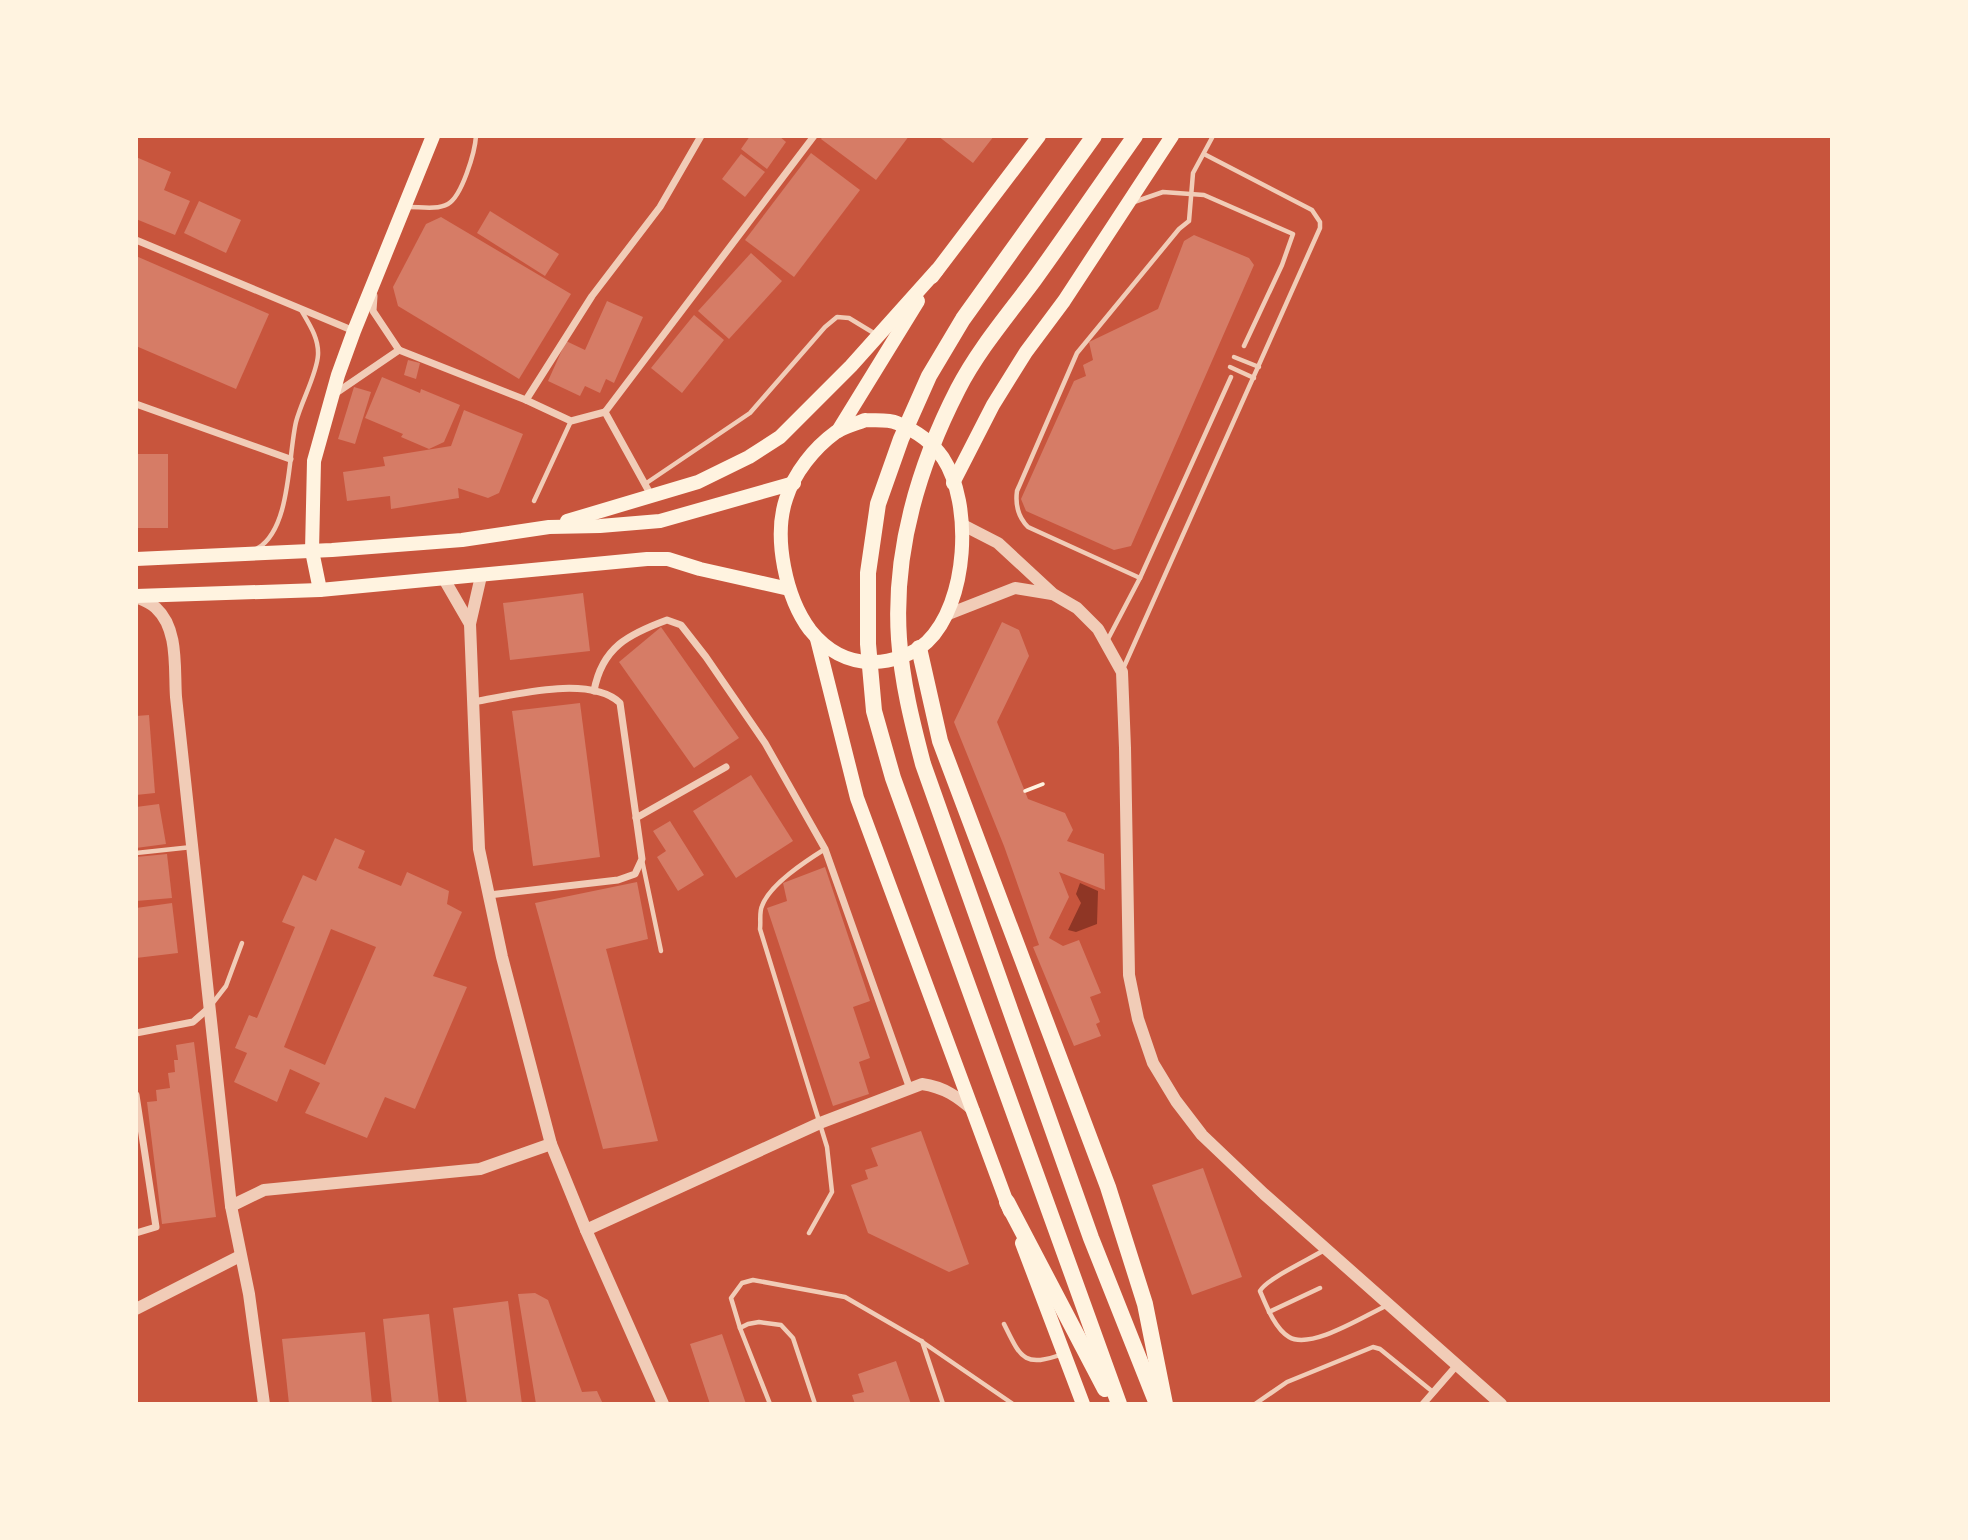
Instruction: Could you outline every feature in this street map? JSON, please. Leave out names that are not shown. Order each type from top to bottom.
[{"type":"main road","points":[[320,590],[312,551],[314,461],[354,331],[433,136]]},
{"type":"main road","points":[[549,527],[698,482],[749,457],[780,437],[878,336],[937,270],[1039,136]]},
{"type":"main road","points":[[1094,136],[963,320],[929,376],[901,439],[878,504],[868,573],[868,644],[874,711],[892,778],[1119,1404]]},
{"type":"main road","points":[[1135,136],[994,333],[959,387],[932,448],[910,512],[900,574],[899,637],[906,700],[923,764],[1090,1238],[1162,1399]]},
{"type":"main road","points":[[953,483],[993,405],[1026,352],[1064,301],[1172,136]]},
{"type":"main road","points":[[838,431],[865,421],[894,421],[923,437],[943,458],[959,504],[963,547],[958,580],[946,615],[937,630],[919,648],[887,662],[861,663],[834,652],[817,639],[805,623],[789,589],[783,563],[782,529],[786,499],[809,456],[838,431],[937,270]]},
{"type":"main road","points":[[136,559],[312,551],[462,540],[549,527],[660,521],[794,483]]},
{"type":"main road","points":[[136,596],[320,590],[647,559],[668,559],[789,589]]},
{"type":"main road","points":[[817,639],[857,798],[1083,1404]]},
{"type":"main road","points":[[919,648],[940,741],[1108,1187],[1145,1304],[1162,1399]]},
{"type":"main road","points":[[1007,1202],[1112,1404]]},
{"type":"street","points":[[526,400],[592,296],[660,207],[701,136]]},
{"type":"street","points":[[375,279],[373,311],[399,350],[526,400],[571,421],[604,412],[814,136]]},
{"type":"street","points":[[136,240],[354,331]]},
{"type":"street","points":[[332,396],[399,350]]},
{"type":"street","points":[[136,404],[290,459]]},
{"type":"street","points":[[604,412],[652,497]]},
{"type":"street","points":[[961,524],[998,543],[1053,594],[1077,608],[1098,629],[1122,672],[1129,975],[1138,1019],[1153,1063],[1176,1101],[1202,1135],[1264,1194],[1501,1404]]},
{"type":"street","points":[[481,576],[470,624],[479,849],[502,957],[551,1144],[662,1403]]},
{"type":"street","points":[[444,579],[470,624]]},
{"type":"street","points":[[946,615],[1015,588],[1053,594]]},
{"type":"street","points":[[136,596],[155,607],[166,621],[173,640],[176,697],[231,1206],[249,1294],[264,1404]]},
{"type":"street","points":[[594,691],[603,662],[620,642],[667,620],[681,625],[765,743],[825,849],[910,1089]]},
{"type":"street","points":[[473,702],[564,688],[594,691],[612,696],[620,703],[642,859],[635,874],[618,880],[489,895]]},
{"type":"street","points":[[636,818],[726,767]]},
{"type":"street","points":[[193,1022],[210,1007]]},
{"type":"street","points":[[136,1033],[193,1022],[213,1032]]},
{"type":"street","points":[[586,1230],[820,1124],[922,1084],[938,1086],[958,1097],[974,1111]]},
{"type":"street","points":[[136,1095],[139,1137],[156,1227],[136,1233]]},
{"type":"street","points":[[231,1206],[264,1191],[480,1169],[551,1144]]},
{"type":"street","points":[[136,1309],[240,1256]]},
{"type":"street","points":[[1423,1404],[1457,1365]]},
{"type":"street","points":[[1162,1399],[1175,1404]]},
{"type":"lane","points":[[404,207],[439,207],[451,203],[471,161],[476,136]]},
{"type":"lane","points":[[1140,578],[1028,527],[1021,520],[1016,501],[1017,491],[1077,353],[1189,221],[1193,173],[1213,136]]},
{"type":"lane","points":[[1122,672],[1318,234],[1320,222],[1312,209],[1204,154]]},
{"type":"lane","points":[[1127,205],[1163,192],[1204,195],[1293,234],[1282,265],[1244,346]]},
{"type":"lane","points":[[248,554],[265,544],[277,526],[285,498],[296,422],[318,355],[314,331],[301,310]]},
{"type":"lane","points":[[645,484],[750,413],[825,327],[837,317],[849,318],[878,336]]},
{"type":"lane","points":[[1234,357],[1259,367]]},
{"type":"lane","points":[[1230,367],[1254,378]]},
{"type":"lane","points":[[1106,642],[1140,578],[1231,377]]},
{"type":"lane","points":[[534,501],[571,421]]},
{"type":"lane","points":[[136,853],[192,846]]},
{"type":"lane","points":[[809,1233],[832,1192],[827,1147],[760,929],[762,906],[771,894],[793,869],[825,849]]},
{"type":"lane","points":[[642,859],[661,951]]},
{"type":"lane","points":[[210,1007],[226,986],[242,943]]},
{"type":"lane","points":[[1327,1249],[1263,1285],[1260,1291],[1269,1312],[1286,1336],[1299,1342],[1313,1339],[1389,1304]]},
{"type":"lane","points":[[770,1404],[731,1298],[742,1283],[753,1280],[845,1297],[921,1341],[1013,1403]]},
{"type":"lane","points":[[1269,1312],[1320,1288]]},
{"type":"lane","points":[[740,1328],[759,1322],[781,1325],[793,1338],[815,1404]]},
{"type":"lane","points":[[1004,1324],[1017,1351],[1025,1358],[1041,1361],[1063,1354]]},
{"type":"lane","points":[[921,1341],[943,1404]]},
{"type":"lane","points":[[1255,1404],[1287,1382],[1373,1347],[1380,1349],[1433,1392]]},
{"type":"path","points":[[1025,790],[1043,784]]},
{"type":"shaded area","points":[[1080,883],[1098,891],[1097,924],[1076,932],[1068,930],[1081,903],[1076,894]]},
{"type":"building","points":[[750,136],[779,136],[786,142],[767,169],[741,149]]},
{"type":"building","points":[[823,136],[909,136],[876,180],[821,139]]},
{"type":"building","points":[[938,136],[994,136],[973,163]]},
{"type":"building","points":[[811,153],[860,190],[794,277],[745,240]]},
{"type":"building","points":[[741,154],[765,172],[745,197],[722,179]]},
{"type":"building","points":[[136,157],[171,172],[164,190],[190,201],[175,235],[136,219]]},
{"type":"building","points":[[199,201],[241,220],[226,253],[184,233]]},
{"type":"building","points":[[490,211],[559,254],[545,276],[477,233]]},
{"type":"building","points":[[441,217],[571,294],[519,379],[398,306],[393,287],[426,224]]},
{"type":"building","points":[[1194,235],[1249,258],[1254,265],[1131,546],[1114,550],[1026,511],[1021,499],[1074,381],[1086,376],[1083,365],[1093,360],[1089,342],[1158,309],[1184,241]]},
{"type":"building","points":[[751,253],[782,281],[729,339],[698,311]]},
{"type":"building","points":[[136,256],[269,314],[236,389],[136,346]]},
{"type":"building","points":[[607,301],[643,317],[614,383],[606,379],[600,393],[585,386],[580,396],[548,381],[566,341],[585,350]]},
{"type":"building","points":[[694,315],[724,340],[682,393],[651,368]]},
{"type":"building","points":[[408,360],[420,363],[416,379],[404,375]]},
{"type":"building","points":[[382,377],[420,393],[421,389],[460,405],[444,442],[429,449],[401,437],[403,434],[365,418]]},
{"type":"building","points":[[354,387],[371,392],[355,444],[338,439]]},
{"type":"building","points":[[464,410],[523,434],[499,493],[488,498],[458,488],[459,498],[391,509],[390,496],[347,501],[343,472],[385,466],[383,457],[451,446]]},
{"type":"building","points":[[136,454],[168,454],[168,528],[136,528]]},
{"type":"building","points":[[583,593],[590,651],[510,660],[503,603]]},
{"type":"building","points":[[1002,622],[1019,630],[1029,656],[997,722],[1028,799],[1065,813],[1073,830],[1067,841],[1104,854],[1105,890],[1059,872],[1069,897],[1049,938],[1063,946],[1079,940],[1101,993],[1090,997],[1100,1022],[1096,1024],[1101,1036],[1074,1046],[1033,947],[1039,945],[1004,846],[954,722]]},
{"type":"building","points":[[661,627],[739,738],[694,768],[619,662]]},
{"type":"building","points":[[580,703],[600,857],[533,866],[512,711]]},
{"type":"building","points":[[149,715],[155,793],[136,795],[136,716]]},
{"type":"building","points":[[751,775],[793,841],[736,878],[693,811]]},
{"type":"building","points":[[159,804],[166,844],[136,848],[136,807]]},
{"type":"building","points":[[670,821],[704,875],[678,891],[657,857],[666,851],[653,831]]},
{"type":"building","points":[[335,838],[365,851],[358,868],[401,886],[407,872],[449,891],[447,904],[462,912],[433,976],[467,987],[415,1109],[385,1097],[367,1138],[305,1113],[320,1083],[290,1069],[277,1102],[234,1082],[247,1053],[235,1048],[249,1015],[257,1018],[295,927],[282,922],[303,875],[316,881]],"holes":[[[331,929],[376,947],[325,1065],[284,1047]]]},
{"type":"building","points":[[167,854],[172,898],[136,901],[136,857]]},
{"type":"building","points":[[825,867],[870,1001],[853,1007],[870,1058],[859,1062],[869,1094],[833,1106],[767,908],[787,901],[783,883]]},
{"type":"building","points":[[637,882],[648,939],[606,949],[658,1141],[603,1149],[535,903]]},
{"type":"building","points":[[172,903],[178,953],[136,958],[136,908]]},
{"type":"building","points":[[194,1042],[216,1217],[162,1224],[147,1102],[157,1101],[156,1090],[170,1088],[168,1073],[175,1072],[174,1060],[178,1060],[176,1045]]},
{"type":"building","points":[[921,1131],[969,1264],[949,1272],[868,1233],[851,1185],[868,1179],[865,1170],[878,1166],[871,1148]]},
{"type":"building","points":[[1203,1168],[1242,1277],[1192,1295],[1152,1185]]},
{"type":"building","points":[[535,1293],[548,1300],[582,1392],[597,1391],[603,1404],[536,1404],[518,1294]]},
{"type":"building","points":[[508,1301],[522,1404],[467,1404],[453,1308]]},
{"type":"building","points":[[429,1314],[439,1404],[392,1404],[383,1319]]},
{"type":"building","points":[[365,1332],[372,1404],[289,1404],[282,1339]]},
{"type":"building","points":[[722,1334],[746,1404],[710,1404],[690,1344]]},
{"type":"building","points":[[896,1361],[911,1404],[855,1404],[852,1395],[864,1392],[858,1374]]}]
